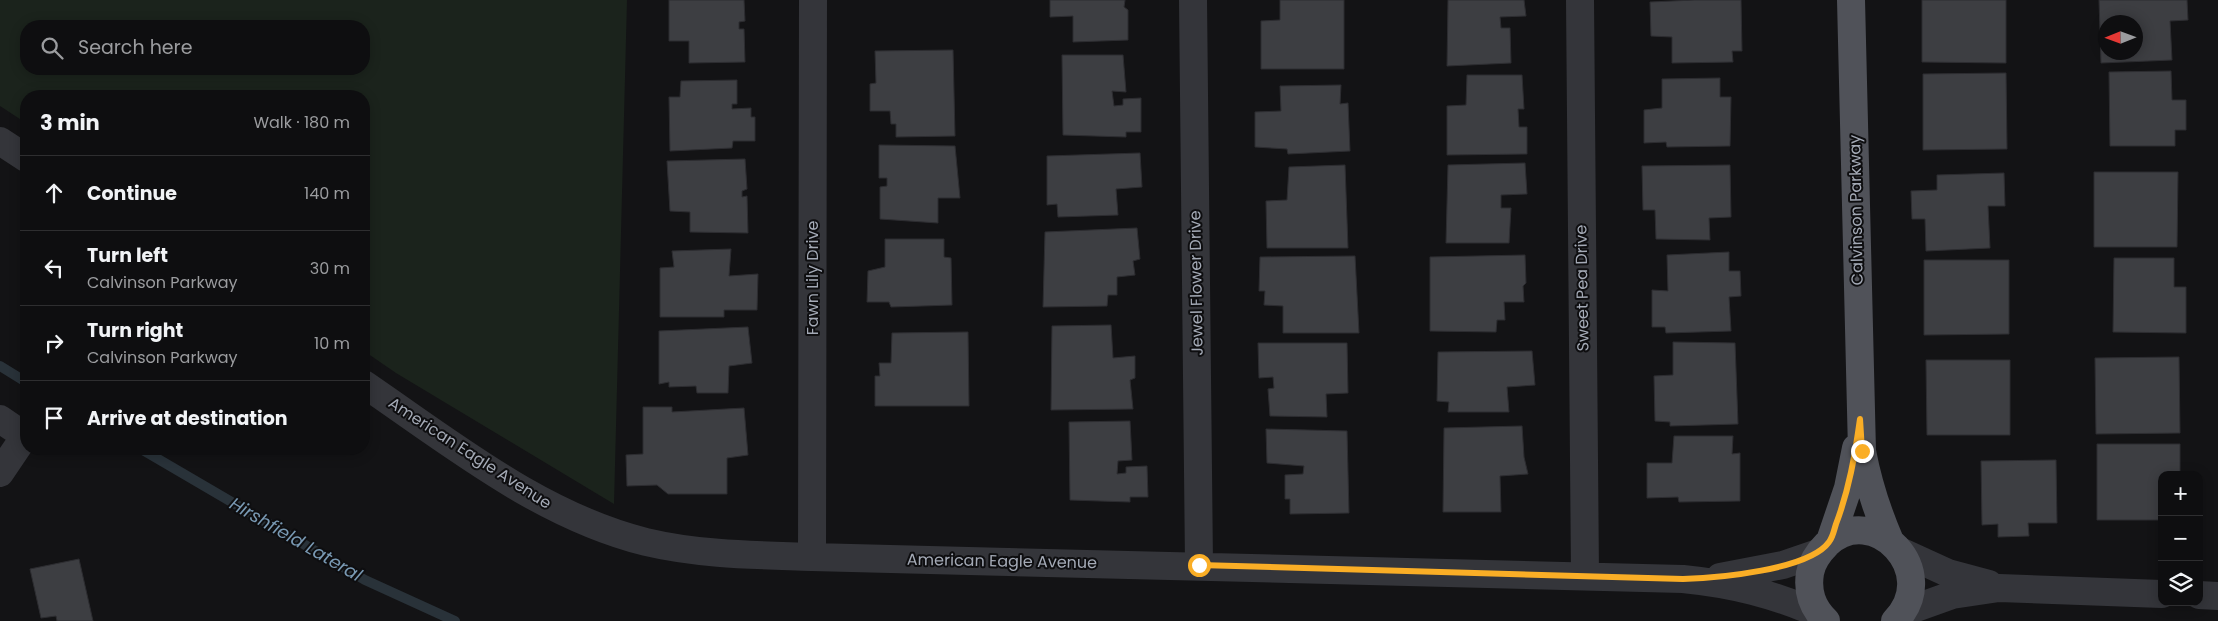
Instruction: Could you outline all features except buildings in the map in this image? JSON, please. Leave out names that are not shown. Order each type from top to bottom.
[{"type":"main road","name":"Calvinson Parkway","points":[[1851,0],[1862,451],[1867,480],[1877,513],[1909,567],[1912,582],[1909,599],[1898,617]]},
{"type":"main road","name":"Calvinson Parkway","points":[[1822,617],[1811,599],[1809,583],[1811,567],[1824,547],[1848,488],[1856,454],[1860,419]]},
{"type":"main road","points":[[1824,547],[1844,534],[1860,531],[1876,534],[1896,546]]},
{"type":"street","name":"Fawn Lily Drive","points":[[812,557],[813,0]]},
{"type":"street","name":"Jewel Flower Drive","points":[[1194,0],[1199,565]]},
{"type":"street","name":"Sweet Pea Drive","points":[[1580,0],[1585,575]]},
{"type":"street","points":[[0,140],[20,154]]},
{"type":"street","name":"American Eagle Avenue","points":[[370,388],[537,499],[574,518],[630,537],[682,549],[717,553],[812,557],[1199,565],[1683,579],[1747,588],[1783,599],[1822,617]]},
{"type":"street","points":[[0,419],[20,433]]},
{"type":"street","points":[[0,473],[20,443]]},
{"type":"street","points":[[1896,546],[1948,574],[1987,584],[2023,588]]},
{"type":"street","name":"American Eagle Avenue","points":[[1683,579],[1746,574],[1783,565],[1824,547]]},
{"type":"street","points":[[1898,617],[1952,595],[1999,588],[2158,594]]},
{"type":"street","points":[[2203,595],[2218,596]]},
{"type":"shaded area","points":[[0,0],[627,0],[614,504],[396,373],[370,355],[370,90],[20,90],[20,119],[0,106]]},
{"type":"waterway","name":"Hirshfield Lateral","points":[[0,366],[20,378]]},
{"type":"waterway","name":"Hirshfield Lateral","points":[[151,455],[365,580],[455,621]]},
{"type":"route","points":[[1199,565],[1683,579],[1715,578],[1746,574],[1783,565],[1818,553],[1830,541],[1848,488],[1856,454],[1860,419],[1862,451]]}]
